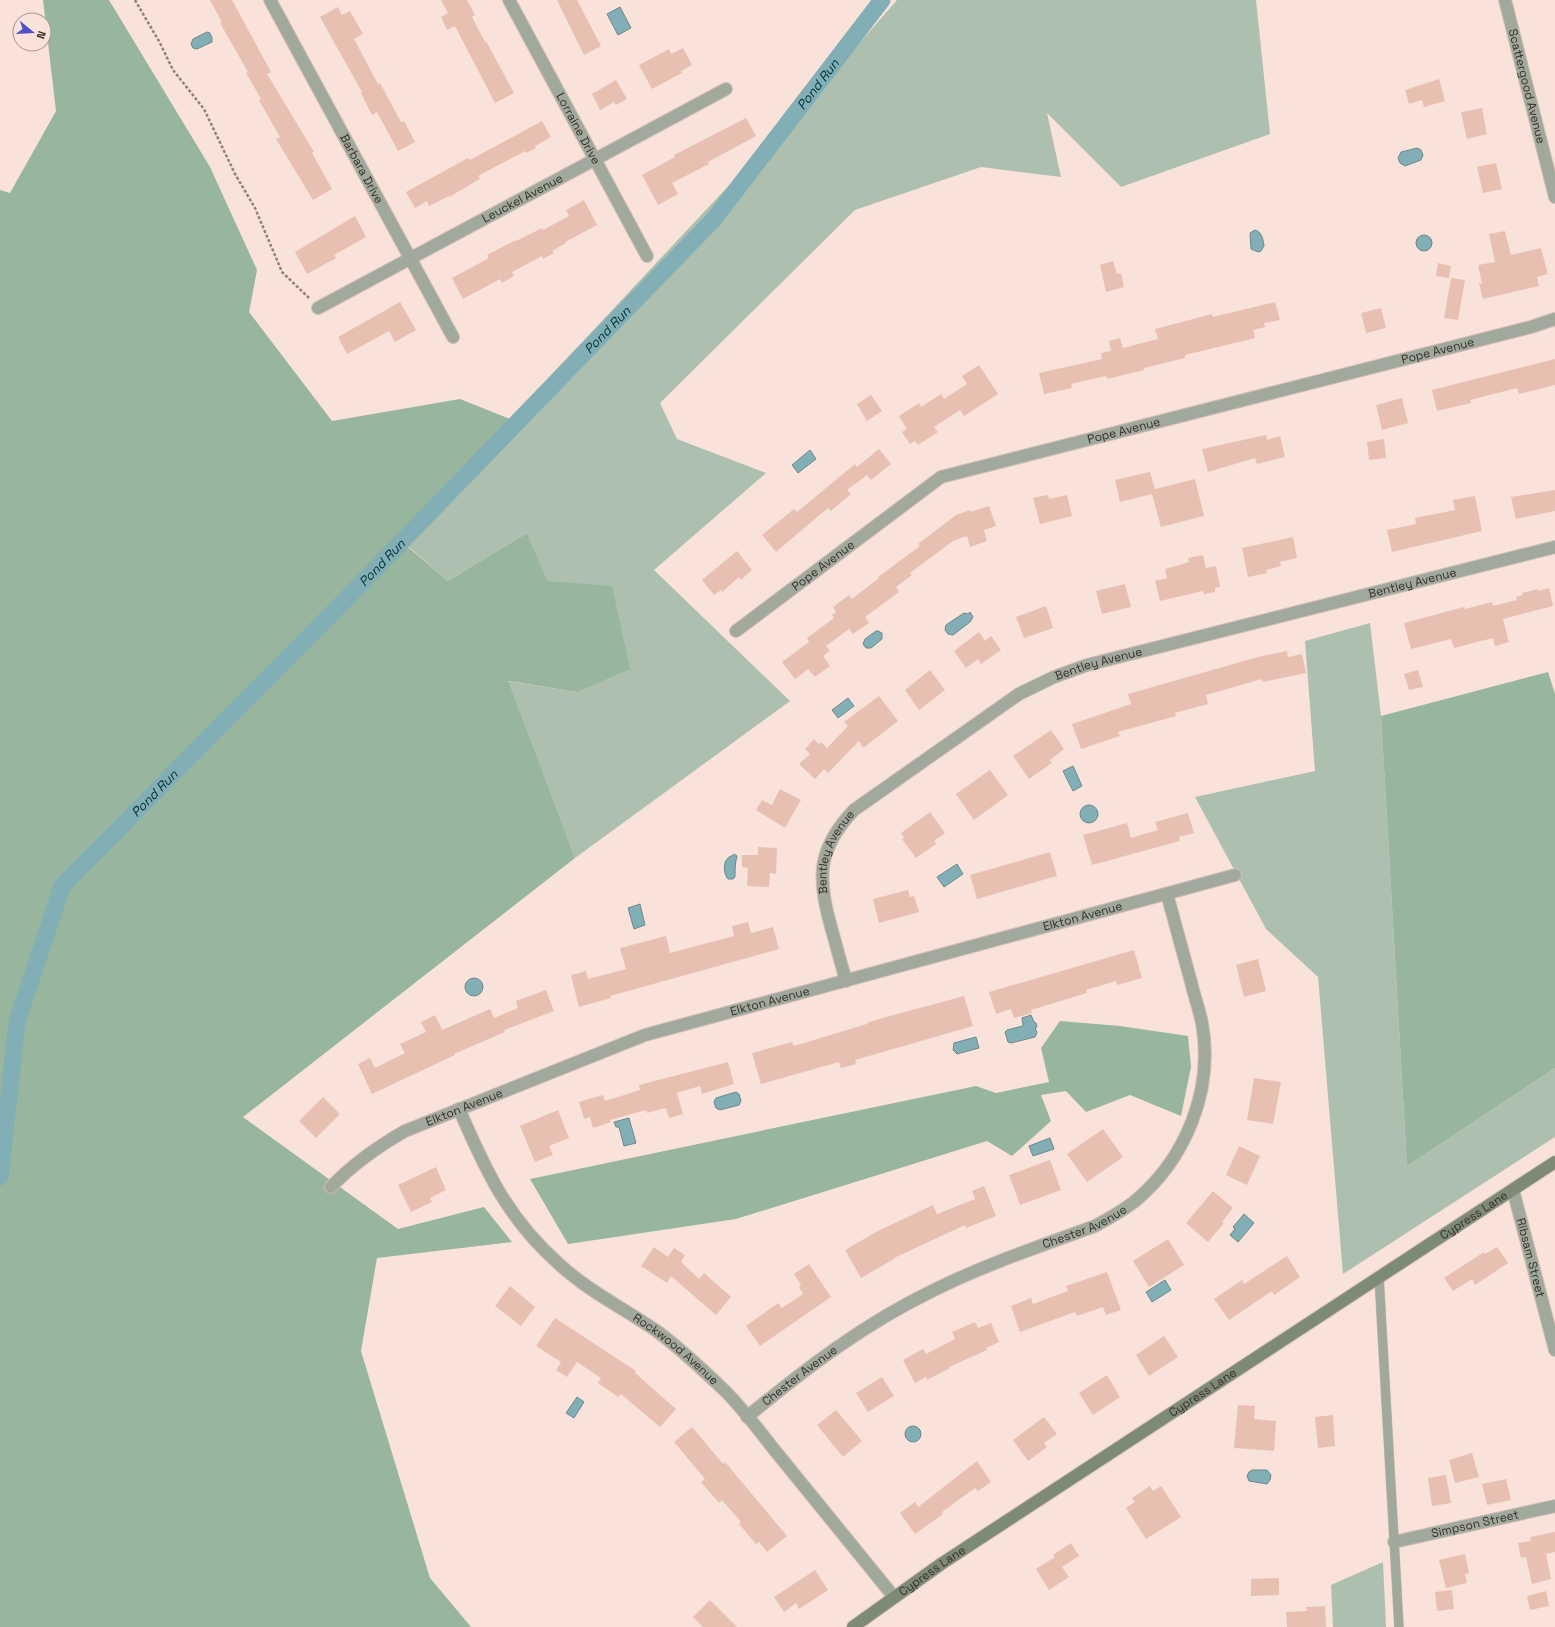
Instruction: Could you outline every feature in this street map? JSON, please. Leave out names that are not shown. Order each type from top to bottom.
[{"type":"street","name":"Barbara Drive","points":[[270,0],[453,337]]},
{"type":"street","name":"Lorraine Drive","points":[[509,0],[647,256]]},
{"type":"street","name":"Scattergood Avenue","points":[[1505,0],[1555,197]]},
{"type":"street","name":"Leuckel Avenue","points":[[318,308],[726,89]]},
{"type":"street","name":"Pope Avenue","points":[[736,631],[941,477],[1531,328],[1555,319]]},
{"type":"street","name":"Bentley Avenue","points":[[846,981],[822,893],[822,874],[825,855],[832,838],[842,823],[854,810],[1019,694],[1054,677],[1087,665],[1555,547]]},
{"type":"street","name":"Elkton Avenue","points":[[330,1186],[359,1160],[405,1131],[645,1035],[1235,875]]},
{"type":"street","name":"Chester Avenue","points":[[747,1417],[819,1360],[885,1316],[932,1291],[980,1269],[1101,1223],[1133,1202],[1159,1177],[1173,1160],[1196,1113],[1202,1084],[1205,1052],[1202,1023],[1167,894]]},
{"type":"street","name":"Rockwood Avenue","points":[[459,1109],[485,1167],[497,1189],[515,1217],[536,1242],[560,1265],[583,1283],[658,1332],[687,1355],[725,1390],[894,1597]]},
{"type":"street","name":"Cypress Lane","points":[[853,1627],[894,1597],[1555,1162]]},
{"type":"street","name":"Ribsam Street","points":[[1513,1190],[1555,1350]]},
{"type":"street","name":"Simpson Street","points":[[1394,1542],[1555,1506]]},
{"type":"lane","points":[[1379,1277],[1399,1627]]},
{"type":"path","points":[[135,0],[160,43],[173,70],[204,109],[235,174],[255,208],[282,272],[318,308]]},
{"type":"green space","points":[[43,0],[109,0],[210,167],[257,270],[249,312],[332,421],[460,399],[510,419],[396,537],[448,581],[527,533],[547,581],[612,586],[630,669],[577,692],[508,681],[575,858],[243,1117],[398,1229],[484,1207],[512,1242],[377,1258],[361,1351],[430,1578],[471,1627],[0,1627],[0,190],[10,193],[56,111],[49,52],[52,52],[52,12],[44,12]]},
{"type":"green space","points":[[897,0],[1256,0],[1270,134],[1121,187],[1047,113],[1061,177],[981,167],[855,210],[660,403],[677,439],[766,473],[654,570],[790,701],[575,858],[507,681],[577,692],[546,581],[527,533],[448,581],[396,536],[510,419],[822,86]]},
{"type":"green space","points":[[1370,623],[1381,716],[1407,1166],[1555,1068],[1555,1137],[1343,1274],[1318,977],[1266,929],[1195,797],[1315,771],[1305,641]]},
{"type":"green space","points":[[1548,672],[1555,694],[1555,1068],[1407,1166],[1381,716]]},
{"type":"green space","points":[[1060,1021],[1120,1026],[1188,1036],[1191,1067],[1181,1116],[1130,1095],[1086,1112],[1066,1091],[1041,1095],[1051,1121],[1012,1156],[987,1141],[736,1219],[568,1244],[530,1179],[976,1086],[996,1093],[1049,1082],[1041,1048]]},
{"type":"green space","points":[[1383,1562],[1386,1627],[1333,1627],[1331,1585]]},
{"type":"water","points":[[620,7],[631,28],[618,35],[607,14]]},
{"type":"water","points":[[207,32],[210,33],[212,42],[197,49],[193,48],[191,44],[193,39]]},
{"type":"water","points":[[1417,148],[1421,150],[1423,155],[1421,160],[1405,166],[1400,163],[1398,158],[1401,152]]},
{"type":"water","points":[[1255,230],[1261,234],[1263,238],[1264,246],[1261,251],[1258,252],[1251,249],[1250,233]]},
{"type":"water","points":[[1421,235],[1427,235],[1432,240],[1430,249],[1427,251],[1421,251],[1416,246],[1416,240]]},
{"type":"water","points":[[810,450],[816,459],[798,473],[792,465]]},
{"type":"water","points":[[970,612],[973,617],[970,622],[953,635],[948,634],[945,630],[946,625],[964,613],[968,614]]},
{"type":"water","points":[[876,631],[882,633],[882,639],[871,648],[866,648],[863,644],[865,639]]},
{"type":"water","points":[[848,698],[854,706],[838,718],[832,710]]},
{"type":"water","points":[[1073,766],[1082,786],[1073,791],[1063,771]]},
{"type":"water","points":[[1089,805],[1095,808],[1098,814],[1095,820],[1089,823],[1083,820],[1080,814],[1083,808]]},
{"type":"water","points":[[734,854],[737,856],[735,864],[735,877],[733,879],[728,879],[725,872],[725,862]]},
{"type":"water","points":[[957,864],[963,874],[944,887],[937,877]]},
{"type":"water","points":[[640,904],[645,925],[634,929],[628,908]]},
{"type":"water","points":[[474,978],[480,981],[483,987],[480,993],[474,996],[468,993],[465,987],[468,981]]},
{"type":"water","points":[[1031,1015],[1037,1027],[1035,1028],[1037,1033],[1035,1037],[1011,1043],[1008,1042],[1005,1032],[1007,1030],[1023,1026],[1022,1018]]},
{"type":"water","points":[[976,1037],[979,1048],[957,1054],[953,1050],[954,1043]]},
{"type":"water","points":[[736,1092],[739,1094],[741,1101],[739,1105],[720,1110],[716,1108],[714,1102],[716,1098]]},
{"type":"water","points":[[629,1118],[636,1143],[624,1146],[619,1127],[616,1127],[614,1122]]},
{"type":"water","points":[[1050,1138],[1054,1149],[1033,1156],[1029,1146]]},
{"type":"water","points":[[1244,1214],[1254,1223],[1238,1242],[1230,1235],[1235,1229],[1233,1227]]},
{"type":"water","points":[[1165,1280],[1171,1290],[1152,1302],[1146,1292]]},
{"type":"water","points":[[577,1397],[584,1402],[574,1418],[566,1413]]},
{"type":"water","points":[[910,1426],[916,1426],[921,1431],[919,1440],[916,1442],[910,1442],[905,1437],[905,1431]]},
{"type":"water","points":[[1252,1470],[1267,1470],[1271,1475],[1270,1480],[1267,1484],[1249,1481],[1247,1476]]},
{"type":"building","points":[[210,0],[232,0],[271,72],[267,74],[314,152],[312,153],[332,189],[313,200],[276,139],[280,137],[259,100],[261,99],[246,73],[248,72],[220,23],[222,22]]},
{"type":"building","points":[[441,0],[467,0],[475,15],[472,17],[514,93],[495,103],[455,26],[447,30],[441,17],[448,13]]},
{"type":"building","points":[[557,0],[577,0],[601,46],[584,55]]},
{"type":"building","points":[[338,7],[342,15],[350,11],[363,34],[354,39],[378,84],[380,83],[401,122],[404,121],[415,142],[398,151],[377,112],[372,115],[361,93],[362,92],[320,17]]},
{"type":"building","points":[[683,48],[692,65],[681,71],[682,73],[652,89],[639,65],[669,49],[671,54]]},
{"type":"building","points":[[1439,79],[1445,101],[1424,107],[1422,100],[1409,104],[1405,90]]},
{"type":"building","points":[[616,80],[627,99],[616,105],[614,102],[600,110],[592,94]]},
{"type":"building","points":[[1482,108],[1487,134],[1467,139],[1461,112]]},
{"type":"building","points":[[746,118],[756,136],[708,162],[709,164],[672,183],[678,194],[658,205],[642,175],[675,157],[674,155]]},
{"type":"building","points":[[542,121],[551,137],[535,146],[536,148],[526,153],[525,151],[478,176],[480,179],[449,197],[429,206],[427,201],[415,208],[406,192],[468,158],[470,160]]},
{"type":"building","points":[[1496,163],[1502,189],[1483,193],[1477,167]]},
{"type":"building","points":[[584,200],[597,225],[565,242],[566,243],[552,251],[554,253],[543,259],[542,256],[512,272],[514,276],[502,283],[500,279],[463,299],[452,278],[489,258],[487,255],[542,228],[543,230],[569,216],[566,210]]},
{"type":"building","points":[[355,216],[366,237],[334,255],[336,258],[307,274],[295,252]]},
{"type":"building","points":[[1505,231],[1511,255],[1541,248],[1548,274],[1537,277],[1539,286],[1483,299],[1479,283],[1482,284],[1478,265],[1495,262],[1489,234]]},
{"type":"building","points":[[1113,261],[1117,274],[1121,273],[1124,287],[1106,292],[1100,265]]},
{"type":"building","points":[[1438,263],[1451,266],[1449,278],[1436,276]]},
{"type":"building","points":[[1451,278],[1465,280],[1458,320],[1444,318]]},
{"type":"building","points":[[400,302],[416,330],[395,342],[389,331],[347,354],[338,337]]},
{"type":"building","points":[[1275,302],[1280,320],[1264,323],[1265,327],[1253,330],[1255,338],[1185,355],[1185,358],[1144,368],[1144,370],[1107,379],[1106,376],[1071,384],[1072,388],[1044,394],[1039,373],[1102,359],[1101,353],[1111,351],[1109,341],[1120,338],[1123,348],[1158,339],[1155,329],[1212,314],[1213,317]]},
{"type":"building","points":[[1381,308],[1386,328],[1366,333],[1361,313]]},
{"type":"building","points":[[1555,359],[1555,385],[1519,394],[1517,388],[1470,400],[1471,403],[1437,411],[1432,390]]},
{"type":"building","points":[[979,365],[998,394],[964,416],[960,410],[934,427],[938,432],[918,445],[915,441],[910,444],[902,432],[907,429],[899,416],[919,403],[921,407],[941,394],[944,399],[967,384],[962,376]]},
{"type":"building","points":[[871,395],[882,411],[867,421],[857,404]]},
{"type":"building","points":[[1402,398],[1408,423],[1382,430],[1376,405]]},
{"type":"building","points":[[1266,435],[1267,440],[1280,436],[1285,457],[1257,464],[1255,458],[1208,472],[1202,449]]},
{"type":"building","points":[[1384,439],[1386,458],[1369,460],[1367,442]]},
{"type":"building","points":[[879,449],[891,464],[871,480],[867,475],[847,490],[851,494],[831,511],[828,508],[776,552],[762,535],[794,509],[797,512],[855,464],[857,467]]},
{"type":"building","points":[[1150,472],[1155,489],[1195,479],[1204,516],[1161,527],[1152,494],[1120,502],[1115,480]]},
{"type":"building","points":[[1555,490],[1555,511],[1516,519],[1511,497]]},
{"type":"building","points":[[1048,495],[1049,499],[1067,495],[1072,516],[1040,524],[1033,498]]},
{"type":"building","points":[[1475,496],[1482,531],[1392,552],[1387,530],[1416,524],[1415,518],[1455,510],[1453,500]]},
{"type":"building","points":[[989,506],[996,526],[984,530],[987,541],[970,547],[967,536],[953,541],[910,573],[912,575],[896,587],[899,592],[865,617],[869,623],[853,634],[849,629],[826,646],[830,651],[823,656],[830,666],[815,677],[808,669],[795,679],[782,662],[809,642],[807,638],[834,618],[832,615],[836,612],[833,607],[849,595],[852,599],[879,578],[878,577],[920,546],[918,544],[956,515]]},
{"type":"building","points":[[1293,537],[1297,558],[1280,562],[1281,566],[1266,570],[1267,573],[1248,577],[1242,548]]},
{"type":"building","points":[[737,551],[752,570],[741,580],[739,577],[722,592],[721,590],[714,595],[702,580]]},
{"type":"building","points":[[1203,555],[1206,568],[1216,566],[1220,587],[1215,588],[1215,592],[1204,594],[1203,591],[1160,601],[1155,581],[1167,578],[1165,569],[1189,562],[1188,558]]},
{"type":"building","points":[[1125,584],[1131,607],[1102,614],[1096,591]]},
{"type":"building","points":[[1549,588],[1553,606],[1503,619],[1509,642],[1495,646],[1493,638],[1454,648],[1451,639],[1411,649],[1404,623],[1464,607],[1465,609],[1492,602],[1493,606],[1517,600],[1516,597],[1523,595],[1522,593]]},
{"type":"building","points":[[1046,606],[1053,628],[1024,638],[1016,617]]},
{"type":"building","points":[[979,632],[985,641],[991,636],[1001,650],[981,664],[978,659],[966,668],[954,651]]},
{"type":"building","points":[[1287,651],[1288,657],[1302,654],[1306,673],[1263,682],[1262,679],[1206,695],[1208,704],[1175,713],[1176,716],[1118,732],[1120,736],[1081,749],[1072,724],[1131,704],[1128,694],[1258,657]]},
{"type":"building","points":[[930,670],[945,690],[919,710],[905,690]]},
{"type":"building","points":[[1418,670],[1423,687],[1409,690],[1404,674]]},
{"type":"building","points":[[879,696],[898,721],[863,748],[859,741],[828,773],[824,769],[815,779],[799,764],[810,754],[805,749],[814,739],[819,744],[821,742],[827,748],[848,726],[844,722]]},
{"type":"building","points":[[1051,730],[1064,749],[1050,760],[1052,763],[1029,779],[1013,756]]},
{"type":"building","points":[[990,770],[1008,795],[974,820],[956,794]]},
{"type":"building","points":[[780,789],[801,800],[785,828],[756,810],[762,800],[772,805]]},
{"type":"building","points":[[930,812],[945,833],[934,841],[936,844],[916,858],[902,839],[904,838],[901,833]]},
{"type":"building","points":[[1188,813],[1194,833],[1179,837],[1180,841],[1092,865],[1083,835],[1127,823],[1131,838],[1158,830],[1155,822]]},
{"type":"building","points":[[758,847],[777,848],[776,874],[770,873],[769,887],[747,886],[748,868],[742,867],[742,855],[758,855]]},
{"type":"building","points":[[1050,852],[1057,876],[977,899],[970,875]]},
{"type":"building","points":[[908,890],[910,897],[914,896],[919,912],[879,923],[873,899]]},
{"type":"building","points":[[748,922],[751,933],[773,927],[779,949],[610,996],[611,998],[579,1007],[571,975],[586,971],[588,979],[626,969],[620,948],[666,936],[670,953],[734,936],[732,926]]},
{"type":"building","points":[[1134,950],[1142,978],[1117,985],[1116,981],[1086,990],[1087,993],[1031,1010],[1032,1013],[1014,1018],[1011,1009],[996,1014],[989,992]]},
{"type":"building","points":[[1258,959],[1266,991],[1244,997],[1236,965]]},
{"type":"building","points":[[546,990],[554,1011],[504,1030],[505,1032],[454,1054],[455,1055],[372,1094],[358,1064],[370,1058],[375,1068],[405,1053],[400,1044],[426,1032],[421,1022],[435,1015],[442,1030],[490,1009],[494,1018],[518,1008],[516,1001]]},
{"type":"building","points":[[964,996],[973,1026],[855,1060],[856,1064],[841,1068],[839,1062],[761,1084],[752,1053],[792,1042],[794,1046],[879,1019]]},
{"type":"building","points":[[728,1062],[734,1084],[702,1094],[700,1086],[677,1093],[683,1114],[669,1118],[666,1108],[647,1113],[646,1110],[610,1120],[611,1122],[593,1128],[590,1117],[584,1119],[579,1102],[603,1095],[605,1101],[640,1090],[639,1085]]},
{"type":"building","points":[[1254,1078],[1281,1082],[1273,1124],[1247,1120]]},
{"type":"building","points":[[323,1097],[340,1114],[316,1138],[299,1121]]},
{"type":"building","points":[[558,1110],[569,1138],[549,1146],[553,1155],[535,1162],[520,1126]]},
{"type":"building","points":[[1103,1129],[1123,1157],[1087,1182],[1067,1154]]},
{"type":"building","points":[[1239,1146],[1260,1156],[1247,1185],[1226,1175]]},
{"type":"building","points":[[1050,1160],[1061,1190],[1020,1205],[1009,1175]]},
{"type":"building","points":[[436,1167],[446,1190],[430,1198],[432,1202],[411,1212],[398,1185]]},
{"type":"building","points":[[984,1186],[996,1216],[966,1228],[965,1225],[894,1258],[861,1278],[845,1250],[876,1232],[933,1205],[937,1214],[975,1199],[972,1191]]},
{"type":"building","points":[[1213,1191],[1233,1208],[1222,1222],[1224,1223],[1208,1242],[1186,1223]]},
{"type":"building","points":[[1168,1239],[1184,1265],[1149,1287],[1133,1261]]},
{"type":"building","points":[[654,1247],[668,1257],[674,1248],[685,1255],[681,1262],[699,1279],[704,1273],[731,1297],[716,1315],[671,1276],[667,1283],[641,1266]]},
{"type":"building","points":[[1497,1247],[1508,1263],[1475,1285],[1472,1279],[1453,1291],[1444,1278],[1484,1252],[1485,1254]]},
{"type":"building","points":[[1287,1256],[1300,1277],[1274,1295],[1272,1291],[1229,1320],[1214,1299],[1242,1280],[1244,1284]]},
{"type":"building","points":[[809,1264],[831,1297],[760,1346],[746,1326],[778,1303],[782,1308],[803,1294],[799,1287],[801,1285],[794,1274]]},
{"type":"building","points":[[1107,1272],[1121,1310],[1106,1315],[1103,1307],[1077,1316],[1075,1312],[1020,1332],[1011,1306],[1031,1298],[1033,1304],[1068,1291],[1066,1286]]},
{"type":"building","points":[[510,1286],[535,1307],[521,1326],[495,1306]]},
{"type":"building","points":[[555,1318],[636,1371],[635,1373],[676,1409],[660,1427],[621,1394],[618,1397],[598,1383],[601,1378],[577,1362],[567,1377],[556,1370],[561,1362],[536,1346]]},
{"type":"building","points":[[975,1322],[978,1328],[991,1323],[999,1342],[986,1348],[987,1350],[949,1367],[950,1368],[927,1380],[926,1377],[915,1383],[903,1360],[923,1349],[926,1354],[955,1339],[952,1332]]},
{"type":"building","points":[[1164,1336],[1178,1357],[1149,1376],[1136,1355]]},
{"type":"building","points":[[1107,1375],[1120,1397],[1093,1415],[1079,1393]]},
{"type":"building","points":[[882,1377],[894,1396],[868,1412],[856,1393]]},
{"type":"building","points":[[1238,1405],[1255,1406],[1254,1419],[1276,1421],[1274,1451],[1234,1448]]},
{"type":"building","points":[[836,1410],[862,1441],[843,1457],[817,1425]]},
{"type":"building","points":[[1333,1415],[1335,1446],[1318,1448],[1315,1417]]},
{"type":"building","points":[[1044,1417],[1057,1434],[1044,1443],[1047,1447],[1028,1461],[1013,1440]]},
{"type":"building","points":[[692,1427],[723,1464],[725,1462],[787,1536],[767,1552],[759,1542],[756,1544],[739,1524],[741,1522],[722,1500],[719,1503],[701,1482],[705,1479],[674,1442]]},
{"type":"building","points":[[1472,1453],[1479,1477],[1455,1483],[1449,1460]]},
{"type":"building","points":[[977,1461],[991,1482],[978,1491],[975,1488],[915,1534],[900,1513],[915,1502],[918,1507]]},
{"type":"building","points":[[1446,1475],[1451,1503],[1432,1506],[1428,1478]]},
{"type":"building","points":[[1506,1479],[1511,1500],[1487,1505],[1482,1484]]},
{"type":"building","points":[[1150,1486],[1153,1491],[1161,1486],[1181,1517],[1146,1539],[1126,1508],[1135,1502],[1132,1498]]},
{"type":"building","points":[[1555,1532],[1555,1552],[1546,1554],[1551,1579],[1532,1584],[1526,1557],[1521,1558],[1518,1543],[1531,1541],[1530,1537]]},
{"type":"building","points":[[1071,1543],[1079,1556],[1062,1567],[1069,1577],[1049,1590],[1036,1569],[1055,1557],[1053,1555]]},
{"type":"building","points":[[1465,1554],[1469,1573],[1465,1574],[1467,1583],[1446,1588],[1439,1560]]},
{"type":"building","points":[[815,1570],[828,1590],[799,1609],[796,1603],[784,1612],[774,1597]]},
{"type":"building","points":[[1279,1578],[1279,1595],[1251,1596],[1251,1579]]},
{"type":"building","points":[[1452,1590],[1454,1609],[1437,1611],[1435,1592]]},
{"type":"building","points":[[1546,1591],[1549,1606],[1530,1610],[1527,1596]]},
{"type":"building","points":[[710,1600],[737,1627],[703,1627],[693,1617]]},
{"type":"building","points":[[1325,1606],[1326,1627],[1287,1627],[1286,1612],[1307,1611],[1306,1607]]},
{"type":"waterway","name":"Pond Run","points":[[0,1177],[17,1022],[62,886],[352,593],[714,219],[882,0]]}]
